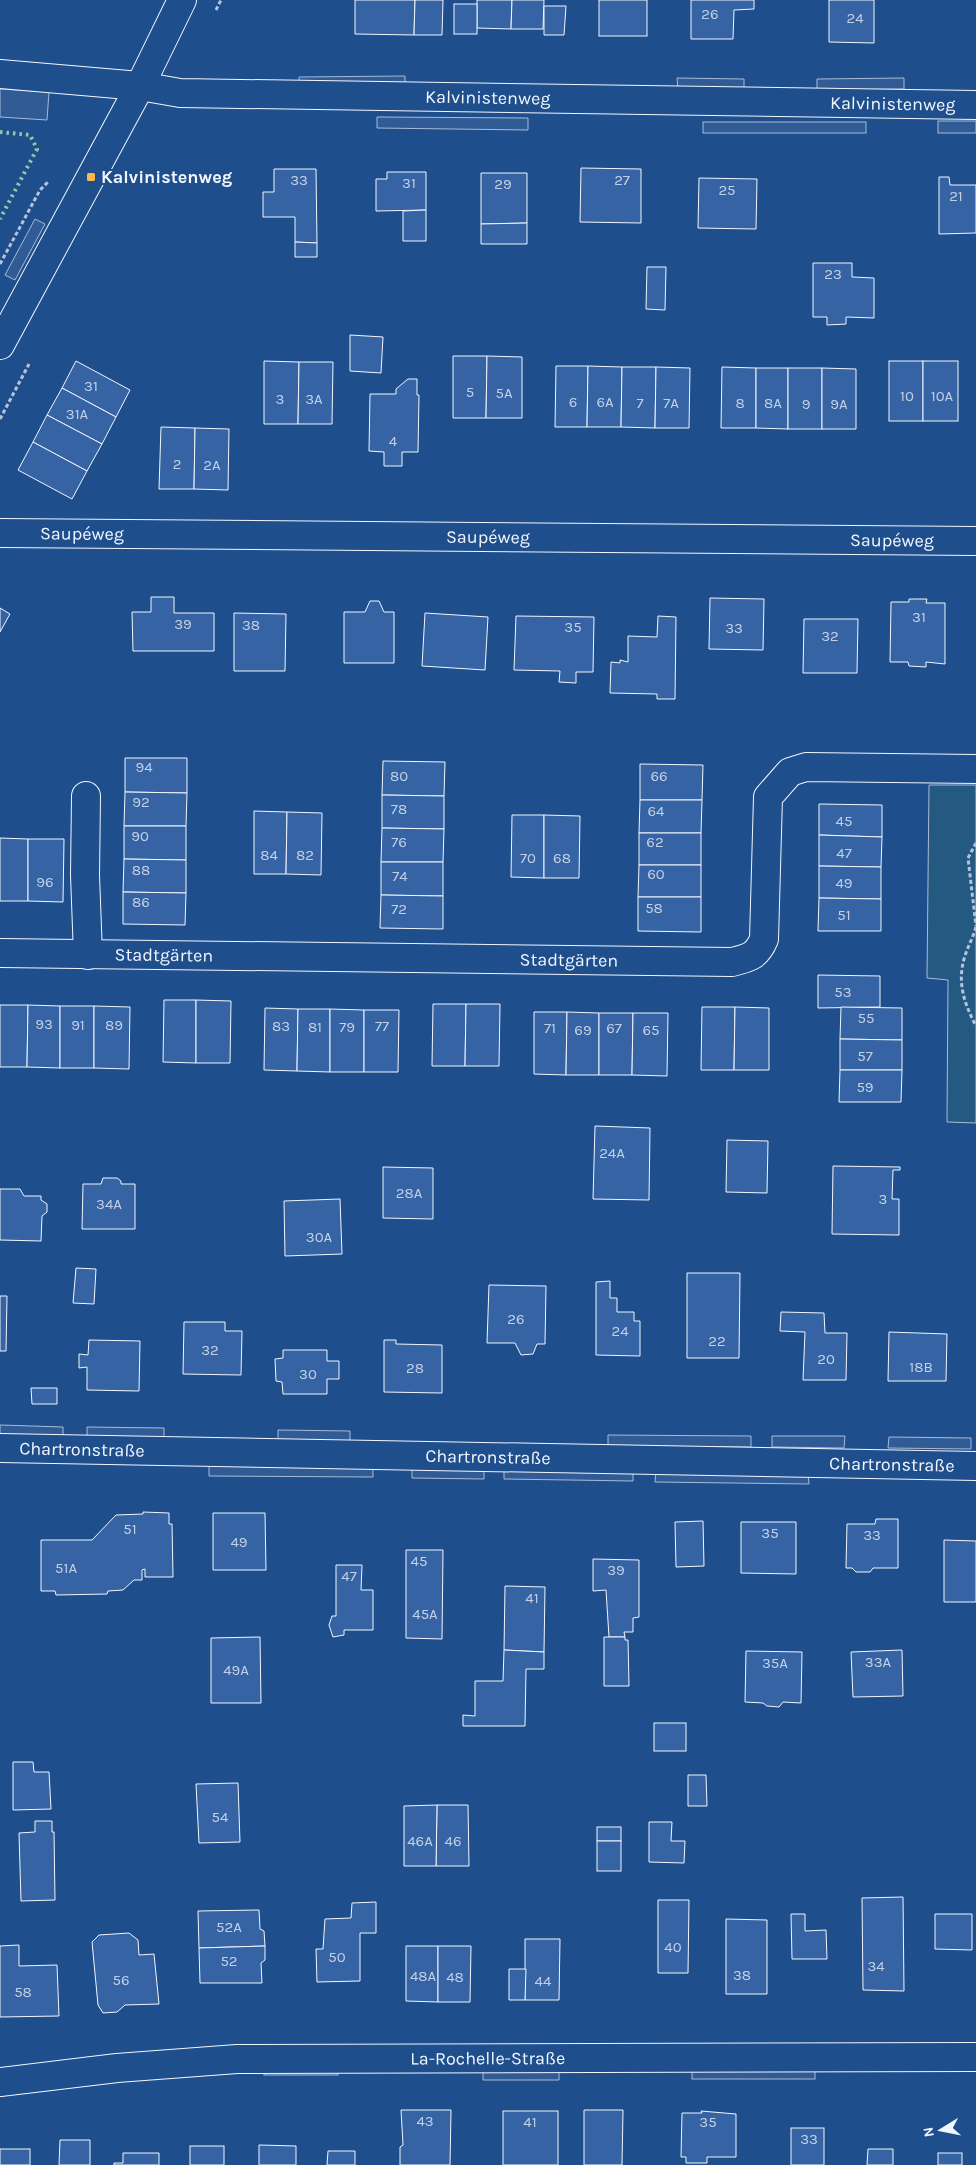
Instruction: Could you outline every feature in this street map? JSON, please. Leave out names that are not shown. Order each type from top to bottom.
[{"type":"street","points":[[0,345],[140,86],[182,0]]},
{"type":"street","name":"Kalvinistenweg","points":[[0,74],[140,86],[180,93],[976,106]]},
{"type":"street","name":"Saupéweg","points":[[0,534],[976,541]]},
{"type":"street","name":"Stadtgärten","points":[[0,953],[732,962],[747,958],[759,950],[764,939],[768,797],[790,772],[806,766],[976,769]]},
{"type":"street","points":[[86,796],[85,875],[88,955]]},
{"type":"street","name":"Chartronstraße","points":[[0,1448],[976,1466]]},
{"type":"street","name":"La-Rochelle-Straße","points":[[0,2082],[117,2068],[238,2059],[976,2057]]},
{"type":"path","points":[[976,843],[968,858],[976,927],[973,939],[964,958],[961,975],[962,992],[976,1026]]},
{"type":"shaded area","points":[[405,76],[405,87],[299,88],[299,77]]},
{"type":"shaded area","points":[[677,78],[744,79],[744,90],[678,89]]},
{"type":"shaded area","points":[[904,78],[904,89],[817,90],[817,79]]},
{"type":"shaded area","points":[[0,89],[49,92],[47,120],[0,117]]},
{"type":"shaded area","points":[[377,117],[528,118],[528,130],[377,128]]},
{"type":"shaded area","points":[[938,121],[976,121],[976,133],[938,133]]},
{"type":"shaded area","points":[[703,122],[866,122],[866,133],[703,133]]},
{"type":"shaded area","points":[[35,219],[45,224],[15,280],[5,275]]},
{"type":"shaded area","points":[[929,785],[976,785],[976,1123],[947,1122],[948,980],[927,978]]},
{"type":"shaded area","points":[[0,1425],[63,1427],[63,1439],[0,1436]]},
{"type":"shaded area","points":[[87,1427],[164,1428],[164,1439],[87,1439]]},
{"type":"shaded area","points":[[278,1430],[350,1431],[350,1442],[278,1441]]},
{"type":"shaded area","points":[[608,1435],[751,1436],[751,1447],[608,1446]]},
{"type":"shaded area","points":[[772,1436],[845,1436],[844,1448],[772,1447]]},
{"type":"shaded area","points":[[889,1437],[971,1438],[971,1449],[888,1448]]},
{"type":"shaded area","points":[[209,1465],[373,1466],[373,1477],[209,1476]]},
{"type":"shaded area","points":[[412,1467],[484,1468],[484,1479],[412,1478]]},
{"type":"shaded area","points":[[504,1468],[633,1470],[633,1481],[504,1479]]},
{"type":"shaded area","points":[[656,1471],[808,1472],[809,1484],[655,1482]]},
{"type":"shaded area","points":[[264,2064],[338,2064],[338,2075],[264,2075]]},
{"type":"shaded area","points":[[483,2068],[559,2069],[559,2080],[483,2080]]},
{"type":"shaded area","points":[[692,2068],[815,2068],[815,2079],[692,2079]]},
{"type":"building","points":[[355,0],[415,0],[414,35],[355,34]]},
{"type":"building","points":[[415,0],[443,0],[442,35],[414,35]]},
{"type":"building","points":[[477,0],[512,0],[511,29],[477,28]]},
{"type":"building","points":[[512,0],[544,0],[543,29],[511,29]]},
{"type":"building","points":[[599,0],[647,0],[647,36],[599,36]]},
{"type":"building","points":[[691,0],[754,0],[754,9],[734,10],[733,39],[691,39]]},
{"type":"building","points":[[829,0],[874,0],[874,43],[829,42]]},
{"type":"building","points":[[454,4],[477,4],[477,34],[454,34]]},
{"type":"building","points":[[544,6],[566,6],[564,35],[544,35]]},
{"type":"building","points":[[581,168],[641,169],[641,223],[580,222]]},
{"type":"building","points":[[274,169],[316,169],[317,243],[295,242],[295,217],[263,217],[263,192],[274,192]]},
{"type":"building","points":[[387,172],[426,172],[426,210],[376,211],[376,179],[387,179]]},
{"type":"building","points":[[481,173],[527,173],[527,223],[481,224]]},
{"type":"building","points":[[939,177],[949,177],[950,185],[976,185],[976,233],[939,234]]},
{"type":"building","points":[[699,178],[757,179],[756,229],[698,228]]},
{"type":"building","points":[[426,210],[426,241],[403,241],[403,211]]},
{"type":"building","points":[[527,223],[527,244],[481,244],[481,224]]},
{"type":"building","points":[[295,242],[317,243],[317,257],[295,257]]},
{"type":"building","points":[[813,263],[852,263],[852,277],[874,278],[874,318],[846,317],[846,324],[827,325],[827,317],[813,317]]},
{"type":"building","points":[[647,267],[666,267],[665,310],[646,309]]},
{"type":"building","points":[[350,335],[383,337],[381,373],[350,371]]},
{"type":"building","points":[[453,356],[487,356],[486,418],[453,418]]},
{"type":"building","points":[[487,356],[522,357],[522,418],[486,418]]},
{"type":"building","points":[[76,361],[130,390],[116,417],[62,388]]},
{"type":"building","points":[[264,361],[299,362],[298,424],[264,424]]},
{"type":"building","points":[[889,361],[923,361],[923,421],[889,421]]},
{"type":"building","points":[[923,361],[958,361],[958,421],[923,421]]},
{"type":"building","points":[[299,362],[333,362],[332,424],[298,424]]},
{"type":"building","points":[[556,366],[588,366],[587,427],[555,427]]},
{"type":"building","points":[[588,366],[622,367],[621,427],[587,427]]},
{"type":"building","points":[[622,367],[656,367],[655,428],[621,427]]},
{"type":"building","points":[[656,367],[690,368],[689,428],[655,428]]},
{"type":"building","points":[[722,367],[756,368],[756,428],[721,428]]},
{"type":"building","points":[[756,368],[788,368],[788,429],[756,428]]},
{"type":"building","points":[[788,368],[822,368],[822,429],[788,429]]},
{"type":"building","points":[[822,368],[856,369],[856,429],[822,429]]},
{"type":"building","points":[[408,379],[417,379],[417,395],[419,395],[418,452],[402,452],[402,466],[384,466],[384,452],[369,451],[370,394],[396,394],[396,389]]},
{"type":"building","points":[[62,388],[116,417],[102,444],[47,415]]},
{"type":"building","points":[[47,415],[102,444],[87,471],[33,442]]},
{"type":"building","points":[[161,427],[195,428],[194,489],[159,489]]},
{"type":"building","points":[[195,428],[229,429],[228,490],[194,489]]},
{"type":"building","points":[[33,442],[87,471],[72,499],[18,470]]},
{"type":"building","points":[[151,597],[174,597],[174,613],[214,613],[214,651],[133,651],[132,612],[151,612]]},
{"type":"building","points":[[710,598],[764,599],[763,650],[709,649]]},
{"type":"building","points":[[909,599],[927,599],[926,603],[945,603],[945,664],[926,662],[926,667],[909,666],[908,662],[890,662],[891,602],[909,602]]},
{"type":"building","points":[[370,601],[379,601],[384,612],[394,612],[394,663],[344,663],[344,612],[365,612]]},
{"type":"building","points":[[0,608],[10,614],[0,632]]},
{"type":"building","points":[[234,613],[286,614],[285,671],[234,671]]},
{"type":"building","points":[[425,613],[488,617],[485,670],[422,666]]},
{"type":"building","points":[[516,616],[594,617],[593,672],[576,672],[576,683],[559,682],[560,671],[514,670]]},
{"type":"building","points":[[658,616],[676,617],[675,699],[657,699],[657,694],[610,693],[611,662],[620,663],[620,660],[628,662],[628,636],[657,637]]},
{"type":"building","points":[[804,619],[858,619],[857,673],[803,673]]},
{"type":"building","points":[[125,758],[187,758],[187,793],[125,792]]},
{"type":"building","points":[[383,761],[445,762],[444,796],[382,795]]},
{"type":"building","points":[[640,764],[703,765],[702,800],[640,800]]},
{"type":"building","points":[[125,792],[187,793],[186,826],[124,826]]},
{"type":"building","points":[[382,795],[444,796],[444,829],[382,828]]},
{"type":"building","points":[[640,800],[702,800],[701,833],[639,833]]},
{"type":"building","points":[[819,804],[882,805],[882,837],[819,835]]},
{"type":"building","points":[[254,811],[287,812],[286,874],[254,874]]},
{"type":"building","points":[[287,812],[322,813],[321,875],[286,874]]},
{"type":"building","points":[[512,815],[544,815],[544,878],[511,877]]},
{"type":"building","points":[[544,815],[580,816],[579,878],[544,878]]},
{"type":"building","points":[[124,826],[186,826],[186,860],[124,859]]},
{"type":"building","points":[[382,828],[444,829],[443,862],[381,862]]},
{"type":"building","points":[[639,833],[701,833],[701,865],[639,865]]},
{"type":"building","points":[[819,835],[882,837],[881,867],[819,866]]},
{"type":"building","points":[[0,838],[28,839],[28,901],[0,901]]},
{"type":"building","points":[[28,839],[64,839],[63,902],[28,901]]},
{"type":"building","points":[[124,859],[186,860],[186,893],[123,892]]},
{"type":"building","points":[[381,862],[443,862],[443,896],[381,895]]},
{"type":"building","points":[[639,865],[701,865],[701,897],[638,897]]},
{"type":"building","points":[[819,866],[881,867],[881,899],[819,898]]},
{"type":"building","points":[[123,892],[186,893],[185,925],[123,924]]},
{"type":"building","points":[[381,895],[443,896],[443,929],[380,928]]},
{"type":"building","points":[[638,897],[701,897],[701,932],[638,931]]},
{"type":"building","points":[[819,898],[881,899],[881,931],[818,931]]},
{"type":"building","points":[[818,975],[880,976],[880,1007],[818,1008]]},
{"type":"building","points":[[164,1000],[196,1000],[196,1063],[163,1062]]},
{"type":"building","points":[[196,1000],[231,1001],[230,1063],[196,1063]]},
{"type":"building","points":[[433,1004],[466,1004],[465,1066],[432,1066]]},
{"type":"building","points":[[466,1004],[500,1004],[499,1066],[465,1066]]},
{"type":"building","points":[[0,1005],[28,1005],[27,1067],[0,1067]]},
{"type":"building","points":[[28,1005],[60,1006],[60,1068],[27,1067]]},
{"type":"building","points":[[60,1006],[94,1006],[94,1068],[60,1068]]},
{"type":"building","points":[[94,1006],[130,1007],[129,1069],[94,1068]]},
{"type":"building","points":[[702,1007],[735,1007],[734,1070],[701,1070]]},
{"type":"building","points":[[735,1007],[769,1008],[769,1070],[734,1070]]},
{"type":"building","points":[[841,1007],[902,1008],[902,1040],[840,1039]]},
{"type":"building","points":[[265,1008],[298,1009],[297,1071],[264,1070]]},
{"type":"building","points":[[298,1009],[330,1009],[330,1072],[297,1071]]},
{"type":"building","points":[[330,1009],[364,1010],[364,1072],[330,1072]]},
{"type":"building","points":[[364,1010],[399,1010],[398,1072],[364,1072]]},
{"type":"building","points":[[534,1012],[567,1012],[566,1075],[534,1074]]},
{"type":"building","points":[[567,1012],[599,1013],[599,1075],[566,1075]]},
{"type":"building","points":[[599,1013],[633,1013],[632,1075],[599,1075]]},
{"type":"building","points":[[633,1013],[668,1013],[667,1076],[632,1075]]},
{"type":"building","points":[[840,1039],[902,1040],[902,1070],[840,1070]]},
{"type":"building","points":[[840,1070],[902,1070],[901,1102],[839,1102]]},
{"type":"building","points":[[595,1126],[650,1128],[649,1200],[593,1199]]},
{"type":"building","points":[[727,1140],[768,1141],[767,1193],[726,1192]]},
{"type":"building","points":[[833,1166],[900,1167],[900,1170],[893,1170],[892,1199],[899,1199],[899,1235],[832,1234]]},
{"type":"building","points":[[383,1167],[433,1168],[433,1219],[383,1218]]},
{"type":"building","points":[[103,1178],[117,1178],[121,1181],[121,1184],[135,1184],[135,1229],[82,1229],[83,1184],[101,1184]]},
{"type":"building","points":[[0,1189],[20,1189],[24,1196],[41,1196],[41,1200],[47,1204],[47,1212],[42,1216],[41,1241],[0,1240]]},
{"type":"building","points":[[340,1199],[342,1254],[285,1256],[284,1201]]},
{"type":"building","points":[[76,1268],[96,1269],[94,1304],[73,1303]]},
{"type":"building","points":[[687,1273],[740,1273],[739,1358],[687,1358]]},
{"type":"building","points":[[610,1281],[610,1298],[617,1298],[617,1312],[634,1312],[634,1321],[640,1321],[640,1356],[596,1355],[596,1282]]},
{"type":"building","points":[[489,1285],[546,1286],[545,1344],[537,1344],[533,1354],[521,1355],[515,1343],[487,1343]]},
{"type":"building","points":[[0,1296],[7,1296],[6,1351],[0,1351]]},
{"type":"building","points":[[781,1312],[824,1313],[825,1333],[847,1333],[846,1380],[803,1380],[805,1332],[780,1331]]},
{"type":"building","points":[[184,1322],[225,1322],[225,1331],[242,1331],[241,1375],[183,1374]]},
{"type":"building","points":[[889,1332],[947,1334],[946,1381],[888,1381]]},
{"type":"building","points":[[89,1340],[140,1341],[139,1391],[87,1390],[87,1367],[79,1368],[79,1354],[88,1355]]},
{"type":"building","points":[[384,1340],[396,1340],[396,1344],[442,1345],[442,1393],[384,1392]]},
{"type":"building","points":[[283,1350],[327,1350],[327,1361],[339,1361],[339,1379],[327,1379],[327,1394],[283,1394],[282,1382],[276,1381],[275,1359],[283,1358]]},
{"type":"building","points":[[31,1388],[57,1388],[57,1404],[32,1404]]},
{"type":"building","points":[[143,1512],[169,1513],[169,1524],[172,1524],[173,1577],[145,1577],[145,1569],[142,1570],[142,1580],[134,1580],[123,1590],[108,1591],[107,1594],[56,1595],[55,1591],[41,1591],[41,1540],[92,1540],[116,1515],[143,1514]]},
{"type":"building","points":[[213,1513],[265,1513],[266,1570],[213,1570]]},
{"type":"building","points":[[876,1519],[898,1519],[898,1568],[873,1568],[870,1572],[856,1572],[852,1568],[846,1568],[847,1524],[875,1524]]},
{"type":"building","points":[[703,1521],[704,1566],[676,1567],[675,1522]]},
{"type":"building","points":[[741,1522],[796,1522],[796,1574],[741,1573]]},
{"type":"building","points":[[944,1540],[976,1541],[976,1602],[944,1602]]},
{"type":"building","points":[[406,1550],[443,1550],[442,1639],[406,1638]]},
{"type":"building","points":[[593,1559],[639,1560],[639,1617],[633,1618],[633,1632],[624,1632],[625,1637],[609,1637],[606,1590],[593,1591]]},
{"type":"building","points":[[336,1565],[362,1565],[361,1590],[373,1590],[373,1630],[344,1630],[344,1635],[333,1637],[329,1625],[332,1616],[336,1616]]},
{"type":"building","points":[[505,1586],[545,1587],[544,1652],[504,1650]]},
{"type":"building","points":[[260,1637],[261,1703],[211,1703],[211,1638]]},
{"type":"building","points":[[604,1637],[625,1637],[625,1640],[628,1640],[629,1686],[604,1686]]},
{"type":"building","points":[[504,1650],[544,1652],[544,1669],[526,1669],[525,1726],[463,1726],[463,1715],[475,1716],[475,1681],[503,1681]]},
{"type":"building","points":[[902,1650],[903,1696],[853,1697],[851,1652]]},
{"type":"building","points":[[746,1651],[802,1652],[801,1703],[783,1702],[779,1707],[767,1706],[763,1703],[745,1702]]},
{"type":"building","points":[[654,1723],[686,1723],[686,1751],[654,1751]]},
{"type":"building","points":[[13,1762],[33,1762],[34,1772],[49,1772],[51,1809],[13,1810]]},
{"type":"building","points":[[688,1775],[706,1775],[707,1806],[688,1806]]},
{"type":"building","points":[[238,1783],[240,1842],[199,1843],[196,1784]]},
{"type":"building","points":[[437,1805],[468,1805],[469,1866],[436,1866]]},
{"type":"building","points":[[437,1805],[436,1866],[404,1866],[404,1806]]},
{"type":"building","points":[[35,1821],[52,1821],[52,1832],[54,1832],[55,1900],[21,1901],[19,1833],[35,1832]]},
{"type":"building","points":[[649,1822],[672,1822],[671,1841],[685,1841],[684,1863],[649,1862]]},
{"type":"building","points":[[597,1827],[621,1827],[621,1841],[597,1841]]},
{"type":"building","points":[[597,1841],[621,1841],[621,1871],[597,1871]]},
{"type":"building","points":[[903,1897],[904,1991],[863,1990],[862,1898]]},
{"type":"building","points":[[658,1900],[689,1900],[688,1973],[658,1973]]},
{"type":"building","points":[[376,1902],[376,1933],[360,1933],[360,1981],[317,1982],[316,1949],[323,1949],[325,1919],[351,1918],[352,1903]]},
{"type":"building","points":[[259,1910],[260,1929],[264,1931],[265,1946],[199,1948],[198,1911]]},
{"type":"building","points":[[791,1914],[805,1914],[805,1931],[826,1930],[827,1959],[792,1959]]},
{"type":"building","points":[[935,1914],[972,1914],[972,1950],[935,1949]]},
{"type":"building","points":[[726,1919],[767,1920],[767,1994],[726,1994]]},
{"type":"building","points":[[129,1933],[138,1940],[139,1955],[154,1954],[159,2004],[125,2005],[117,2012],[103,2013],[98,2005],[92,1942],[99,1935]]},
{"type":"building","points":[[525,1939],[560,1939],[559,2000],[525,2000]]},
{"type":"building","points":[[19,1945],[19,1966],[57,1965],[59,2016],[0,2017],[0,1946]]},
{"type":"building","points":[[265,1946],[265,1960],[261,1963],[262,1983],[200,1983],[199,1948]]},
{"type":"building","points":[[406,1946],[438,1946],[438,2002],[406,2001]]},
{"type":"building","points":[[438,1946],[471,1946],[470,2002],[438,2002]]},
{"type":"building","points":[[509,1969],[526,1969],[525,2000],[509,2000]]},
{"type":"building","points":[[401,2110],[451,2110],[450,2165],[400,2165],[400,2147],[403,2145]]},
{"type":"building","points":[[584,2110],[623,2110],[622,2165],[584,2165]]},
{"type":"building","points":[[503,2111],[558,2111],[558,2165],[503,2165]]},
{"type":"building","points":[[701,2111],[736,2114],[736,2157],[707,2157],[707,2163],[686,2163],[686,2157],[681,2157],[682,2113],[702,2113]]},
{"type":"building","points":[[791,2128],[824,2128],[824,2165],[791,2165]]},
{"type":"building","points":[[60,2140],[90,2140],[90,2165],[59,2165]]},
{"type":"building","points":[[259,2145],[296,2146],[296,2165],[259,2165]]},
{"type":"building","points":[[190,2146],[224,2146],[224,2165],[190,2165]]},
{"type":"building","points":[[0,2149],[30,2149],[30,2165],[0,2165]]},
{"type":"building","points":[[868,2149],[893,2149],[893,2165],[867,2165]]},
{"type":"building","points":[[328,2151],[355,2151],[355,2165],[327,2165]]},
{"type":"building","points":[[123,2153],[159,2153],[159,2165],[114,2165],[114,2163],[123,2163]]},
{"type":"building","points":[[938,2153],[962,2153],[962,2165],[938,2165]]},
{"type":"hedge","points":[[0,132],[30,135],[37,149],[0,219]]},
{"type":"place","name":"Kalvinistenweg","points":[[91,177]]}]
